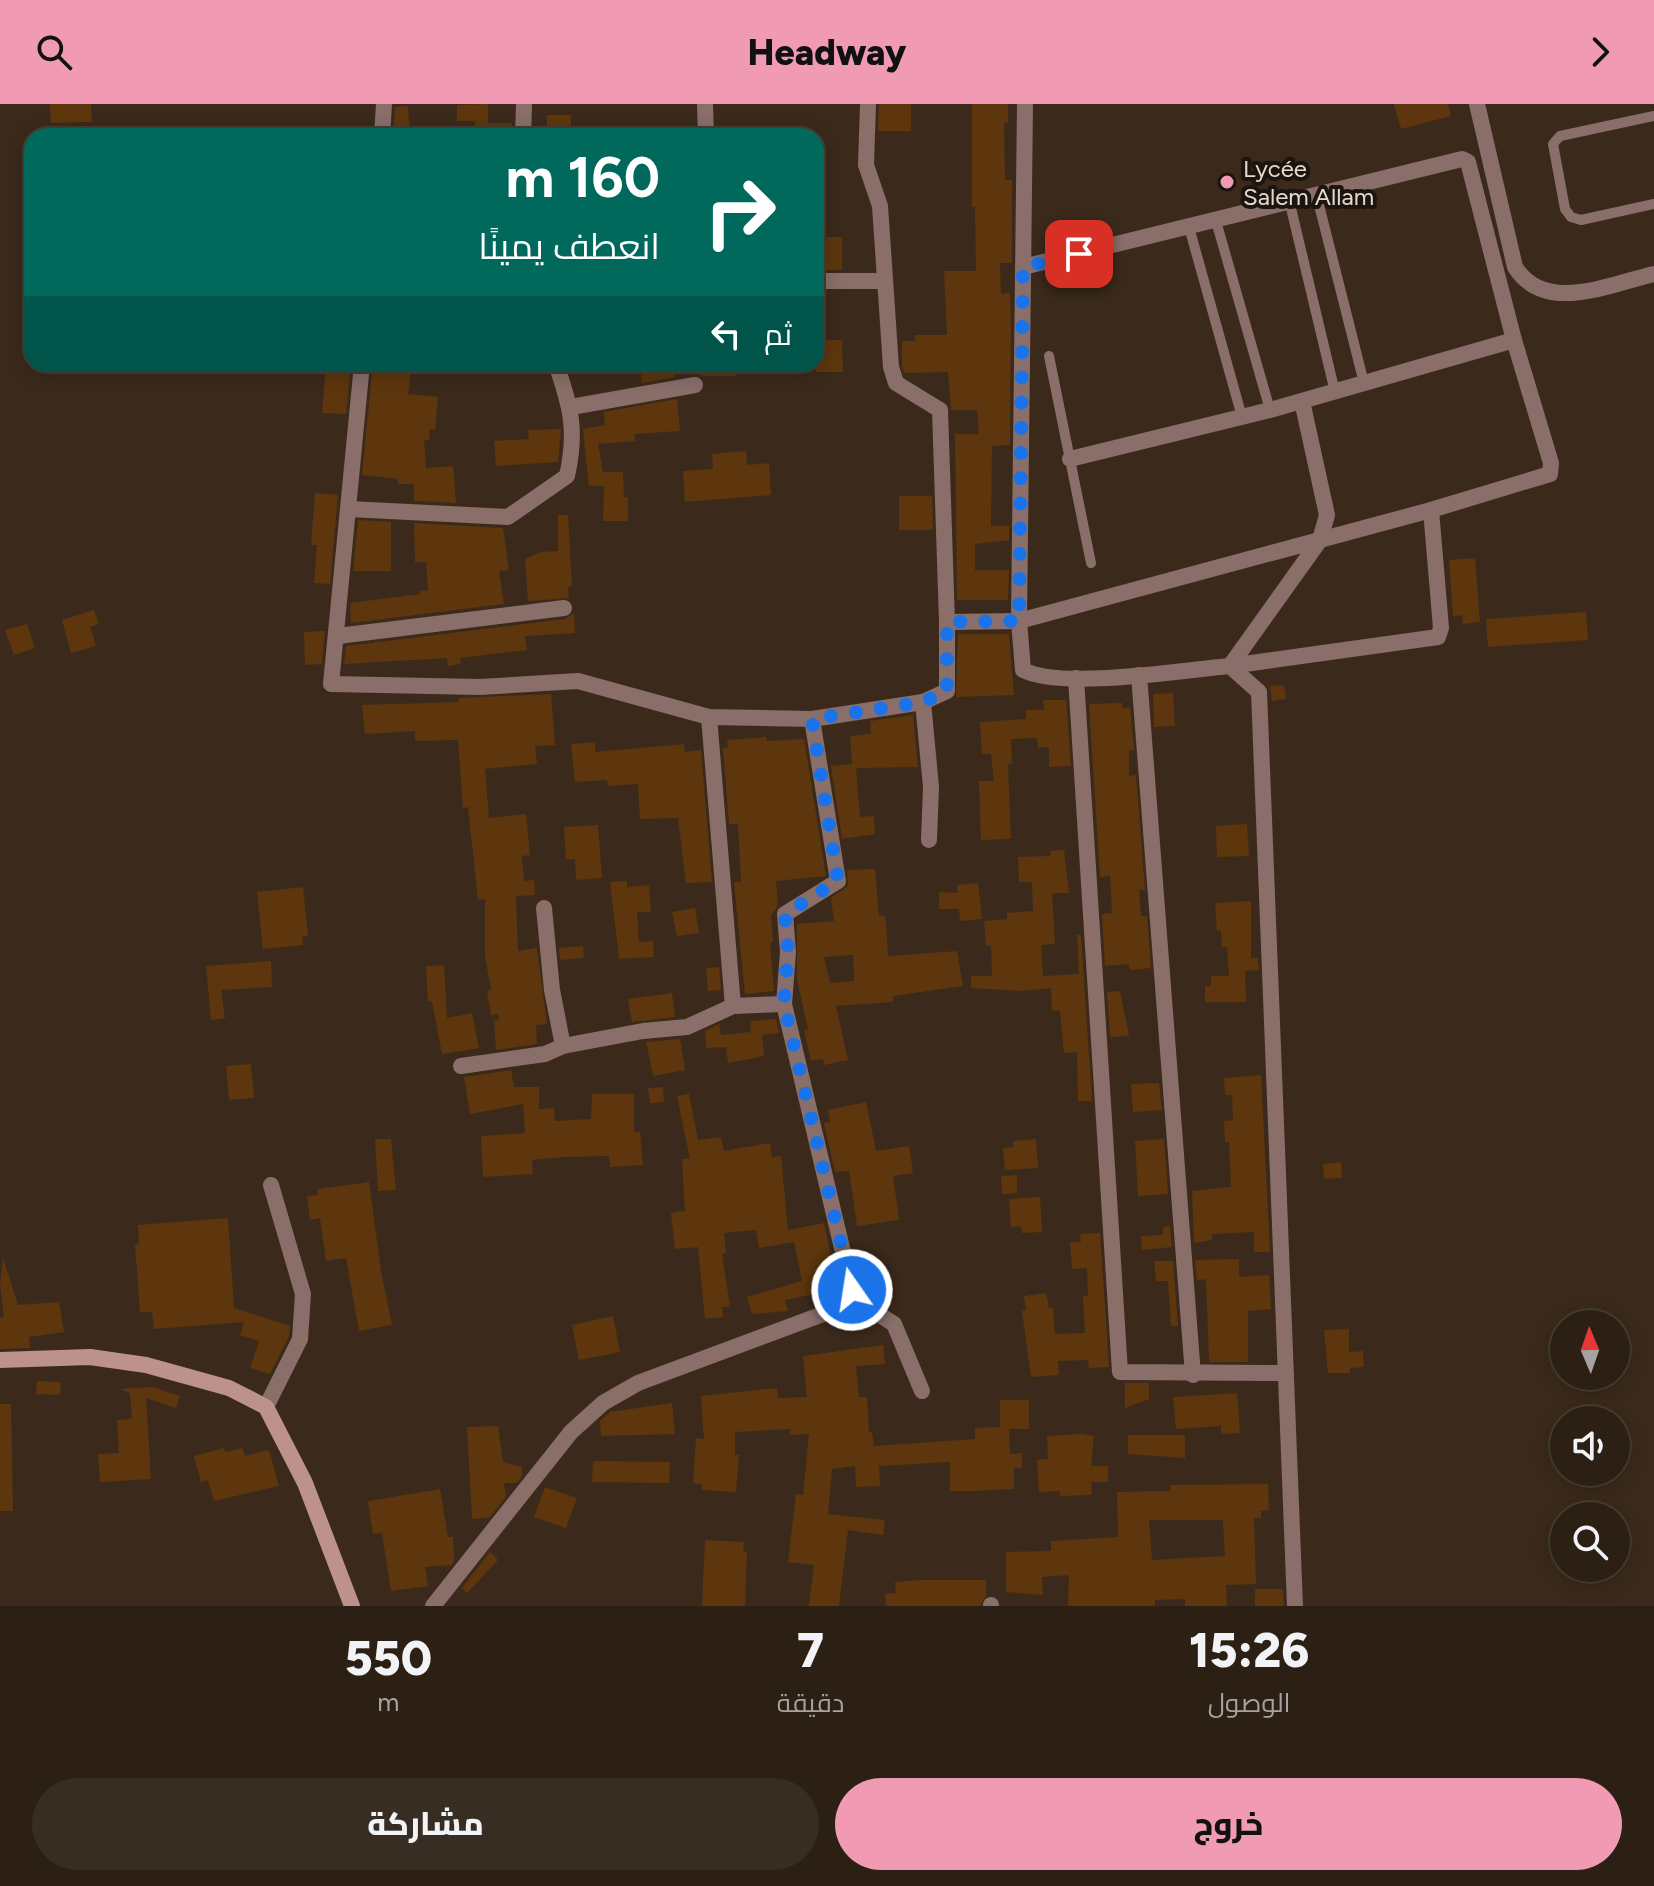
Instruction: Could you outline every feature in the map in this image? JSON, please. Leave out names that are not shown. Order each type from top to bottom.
[{"type":"street","points":[[382,128],[384,104]]},
{"type":"street","points":[[523,128],[524,104]]},
{"type":"street","points":[[705,104],[706,128]]},
{"type":"street","points":[[361,372],[331,684],[480,687],[578,681],[709,717],[812,719],[923,702],[947,691],[940,410],[896,383],[891,367],[880,206],[866,165],[868,104]]},
{"type":"street","points":[[1025,104],[1019,621],[1023,670],[1034,676],[1076,678],[1139,675],[1230,666],[1438,637],[1441,628],[1431,510]]},
{"type":"street","points":[[1477,104],[1515,267],[1527,282],[1546,292],[1567,294],[1654,274]]},
{"type":"street","points":[[947,622],[1019,621],[1431,510],[1550,474],[1551,463],[1514,340],[1468,162],[1462,159],[1290,204],[1023,267]]},
{"type":"street","points":[[824,281],[885,281]]},
{"type":"street","points":[[1070,459],[1270,410],[1514,340]]},
{"type":"street","points":[[349,509],[508,517],[567,476],[574,443],[571,407],[559,372]]},
{"type":"street","points":[[571,407],[695,385]]},
{"type":"street","points":[[1230,666],[1320,540],[1327,515],[1302,401]]},
{"type":"street","points":[[338,636],[564,608]]},
{"type":"street","points":[[1230,666],[1259,692],[1295,1606]]},
{"type":"street","points":[[1139,675],[1193,1375]]},
{"type":"street","points":[[1076,678],[1120,1372],[1193,1375],[1286,1373]]},
{"type":"street","points":[[923,702],[931,787],[929,840]]},
{"type":"street","points":[[709,717],[733,1006]]},
{"type":"street","points":[[812,719],[838,881],[785,914],[788,952],[784,1004],[852,1290],[858,1301],[894,1324],[922,1391]]},
{"type":"street","points":[[544,908],[552,990],[563,1046]]},
{"type":"street","points":[[461,1066],[545,1054],[563,1046],[643,1031],[687,1027],[733,1006],[784,1004]]},
{"type":"street","points":[[266,1407],[300,1339],[303,1294],[271,1185]]},
{"type":"street","points":[[433,1606],[571,1432],[603,1403],[638,1383],[858,1301]]},
{"type":"street","points":[[0,1360],[90,1357],[146,1365],[229,1388],[266,1407],[305,1483],[352,1606]]},
{"type":"lane","points":[[1654,116],[1560,136],[1553,144],[1565,209],[1571,217],[1581,220],[1654,204]]},
{"type":"lane","points":[[1317,197],[1364,383]]},
{"type":"lane","points":[[1290,204],[1335,392]]},
{"type":"lane","points":[[1216,221],[1270,410]]},
{"type":"lane","points":[[1189,227],[1242,417]]},
{"type":"lane","points":[[1049,356],[1091,563]]},
{"type":"building","points":[[50,104],[91,104],[92,122],[51,123]]},
{"type":"building","points":[[488,104],[488,123],[512,123],[512,128],[475,128],[475,121],[457,121],[457,105]]},
{"type":"building","points":[[879,104],[911,104],[911,131],[878,131]]},
{"type":"building","points":[[972,104],[1008,104],[1008,123],[1004,123],[1005,180],[1012,180],[1012,263],[1000,263],[1001,294],[1010,293],[1010,445],[992,446],[991,526],[1009,526],[1009,540],[975,544],[975,570],[1009,570],[1008,600],[957,600],[955,434],[979,434],[977,410],[951,410],[948,372],[904,373],[902,366],[902,341],[915,341],[915,335],[947,335],[944,271],[976,271],[975,207],[972,207]]},
{"type":"building","points":[[1394,104],[1448,104],[1451,116],[1401,129]]},
{"type":"building","points":[[408,106],[409,128],[394,128],[395,107]]},
{"type":"building","points":[[547,115],[571,115],[571,128],[547,128]]},
{"type":"building","points":[[824,237],[842,237],[842,270],[824,270]]},
{"type":"building","points":[[824,340],[842,340],[843,372],[824,372]]},
{"type":"building","points":[[325,372],[350,372],[346,414],[322,413]]},
{"type":"building","points":[[372,372],[411,372],[408,394],[438,397],[435,430],[430,429],[429,440],[424,440],[426,468],[453,466],[456,503],[414,501],[414,484],[398,484],[398,479],[362,475]]},
{"type":"building","points":[[641,372],[675,372],[675,377],[642,383]]},
{"type":"building","points":[[701,372],[736,372],[736,376],[701,376]]},
{"type":"building","points":[[677,399],[680,431],[634,434],[635,441],[598,444],[603,472],[623,472],[624,497],[628,497],[628,521],[603,521],[604,486],[589,486],[583,429],[605,425],[604,412]]},
{"type":"building","points":[[561,429],[558,462],[496,466],[494,441],[529,439],[528,430]]},
{"type":"building","points":[[746,451],[747,465],[769,463],[771,495],[685,502],[683,471],[713,469],[712,454]]},
{"type":"building","points":[[315,493],[338,495],[330,584],[314,583],[317,545],[311,545]]},
{"type":"building","points":[[899,496],[932,496],[933,530],[899,530]]},
{"type":"building","points":[[558,515],[568,515],[572,586],[568,587],[569,598],[528,601],[525,559],[541,552],[558,551]]},
{"type":"building","points":[[358,520],[391,522],[391,571],[353,571]]},
{"type":"building","points":[[414,523],[503,528],[509,570],[499,571],[504,604],[351,623],[350,603],[420,594],[419,591],[428,590],[426,562],[415,562]]},
{"type":"building","points":[[1475,558],[1480,622],[1463,624],[1462,615],[1453,616],[1449,560]]},
{"type":"building","points":[[94,610],[99,624],[90,627],[96,646],[71,653],[62,620]]},
{"type":"building","points":[[1586,612],[1588,640],[1488,647],[1486,619]]},
{"type":"building","points":[[574,613],[575,633],[525,636],[527,650],[460,658],[461,664],[448,666],[447,658],[344,664],[346,646],[565,619]]},
{"type":"building","points":[[27,624],[35,648],[14,655],[5,630]]},
{"type":"building","points":[[325,631],[322,664],[305,665],[304,632]]},
{"type":"building","points":[[958,634],[1009,634],[1014,695],[956,697]]},
{"type":"building","points":[[1284,685],[1286,699],[1272,701],[1270,686]]},
{"type":"building","points":[[1173,693],[1175,726],[1154,727],[1153,694]]},
{"type":"building","points":[[551,694],[555,745],[535,746],[537,764],[485,769],[489,818],[526,814],[530,855],[522,856],[524,881],[534,880],[535,895],[516,896],[518,951],[537,948],[547,1024],[536,1025],[537,1044],[496,1050],[494,1021],[499,1020],[498,1014],[491,1015],[487,991],[491,990],[485,956],[485,899],[478,900],[468,807],[463,808],[458,740],[415,741],[415,731],[365,734],[362,705],[459,702],[459,698]]},
{"type":"building","points":[[1043,700],[1066,700],[1071,766],[1049,767],[1049,747],[1038,748],[1037,738],[1011,739],[1012,763],[1008,764],[1011,839],[981,840],[979,781],[994,781],[991,754],[982,754],[980,722],[1026,719],[1026,710],[1044,710]]},
{"type":"building","points":[[1122,703],[1122,708],[1130,707],[1134,750],[1129,750],[1129,776],[1136,775],[1145,890],[1139,890],[1141,916],[1147,916],[1151,968],[1130,970],[1129,964],[1105,966],[1102,914],[1112,913],[1110,876],[1100,877],[1089,704]]},
{"type":"building","points":[[913,715],[918,767],[856,768],[860,817],[874,816],[875,834],[842,839],[831,766],[852,764],[850,736],[871,734],[870,721]]},
{"type":"building","points":[[766,737],[767,741],[804,739],[826,876],[776,881],[778,906],[771,915],[773,942],[770,943],[774,991],[745,994],[734,882],[741,882],[738,824],[729,824],[723,748],[728,747],[727,740]]},
{"type":"building","points":[[595,742],[595,752],[684,744],[685,752],[701,750],[712,882],[686,883],[678,818],[640,819],[638,784],[608,786],[607,780],[575,782],[571,744]]},
{"type":"building","points":[[1247,824],[1249,856],[1217,857],[1216,826]]},
{"type":"building","points":[[598,825],[602,878],[576,880],[575,859],[566,859],[564,827]]},
{"type":"building","points":[[1064,850],[1069,893],[1052,893],[1055,944],[1041,945],[1043,976],[1079,974],[1077,935],[1081,935],[1092,1101],[1078,1101],[1077,1052],[1064,1053],[1060,1011],[1052,1011],[1051,988],[1022,991],[971,988],[971,976],[992,976],[991,946],[986,946],[984,921],[1007,919],[1007,913],[1033,911],[1032,882],[1019,882],[1018,857],[1051,856],[1050,851]]},
{"type":"building","points":[[875,869],[879,916],[884,915],[886,922],[888,956],[957,951],[963,986],[893,996],[893,1002],[836,1006],[848,1060],[824,1065],[823,1059],[811,1061],[804,1030],[808,1030],[797,979],[797,924],[834,921],[831,898],[848,886],[847,870]],"holes":[[[853,955],[854,981],[830,983],[824,957]]]},
{"type":"building","points":[[627,881],[627,887],[649,885],[651,912],[637,912],[639,942],[653,941],[654,957],[619,959],[610,882]]},
{"type":"building","points":[[978,883],[982,919],[960,921],[959,909],[939,909],[939,892],[958,893],[957,885]]},
{"type":"building","points":[[303,887],[308,936],[302,937],[303,945],[263,949],[257,892]]},
{"type":"building","points":[[1251,901],[1251,958],[1258,958],[1259,970],[1245,971],[1246,1002],[1205,1002],[1205,986],[1211,986],[1211,976],[1229,976],[1227,947],[1222,947],[1221,931],[1217,931],[1215,903]]},
{"type":"building","points":[[695,908],[699,933],[677,936],[672,912]]},
{"type":"building","points":[[583,946],[584,958],[560,960],[559,948]]},
{"type":"building","points":[[271,961],[272,987],[221,990],[225,1018],[211,1020],[206,966]]},
{"type":"building","points":[[444,965],[447,1018],[472,1013],[479,1048],[442,1054],[432,1001],[428,1002],[426,966]]},
{"type":"building","points":[[719,967],[721,990],[708,991],[706,968]]},
{"type":"building","points":[[1120,991],[1129,1036],[1110,1037],[1107,992]]},
{"type":"building","points":[[672,993],[675,1017],[632,1022],[628,999]]},
{"type":"building","points":[[776,1019],[779,1033],[762,1035],[764,1056],[728,1063],[726,1047],[706,1048],[705,1031],[719,1024],[721,1035],[751,1032],[750,1021]]},
{"type":"building","points":[[680,1039],[685,1070],[653,1076],[646,1042]]},
{"type":"building","points":[[251,1064],[254,1098],[229,1100],[226,1066]]},
{"type":"building","points":[[511,1070],[514,1087],[539,1087],[539,1109],[554,1108],[555,1121],[591,1119],[592,1094],[634,1094],[634,1132],[640,1132],[643,1165],[610,1167],[609,1156],[564,1157],[532,1160],[533,1174],[483,1177],[481,1136],[525,1133],[523,1104],[470,1114],[464,1077]]},
{"type":"building","points":[[1261,1075],[1270,1252],[1254,1252],[1254,1232],[1212,1234],[1212,1240],[1194,1243],[1192,1191],[1231,1187],[1229,1142],[1225,1142],[1224,1121],[1233,1120],[1232,1095],[1225,1095],[1224,1078]]},
{"type":"building","points":[[1159,1083],[1162,1110],[1133,1112],[1131,1084]]},
{"type":"building","points":[[663,1087],[664,1102],[650,1103],[648,1088]]},
{"type":"building","points":[[689,1094],[698,1140],[721,1137],[724,1151],[770,1143],[772,1157],[781,1156],[788,1230],[824,1223],[838,1289],[785,1300],[788,1311],[752,1314],[747,1297],[802,1281],[794,1242],[759,1248],[756,1230],[724,1233],[726,1253],[722,1254],[730,1307],[722,1307],[723,1317],[705,1319],[698,1247],[675,1249],[671,1213],[685,1211],[682,1159],[690,1159],[677,1096]]},
{"type":"building","points":[[866,1102],[876,1151],[909,1146],[913,1173],[893,1176],[899,1220],[857,1226],[849,1171],[835,1172],[824,1123],[830,1122],[828,1110]]},
{"type":"building","points":[[375,1139],[391,1139],[396,1190],[378,1191]]},
{"type":"building","points":[[1036,1139],[1038,1168],[1005,1170],[1003,1148],[1013,1147],[1013,1141]]},
{"type":"building","points":[[1164,1139],[1168,1194],[1138,1196],[1135,1141]]},
{"type":"building","points":[[1341,1162],[1342,1178],[1324,1179],[1323,1164]]},
{"type":"building","points":[[1017,1175],[1017,1193],[1002,1194],[1001,1176]]},
{"type":"building","points":[[369,1182],[392,1325],[359,1331],[346,1258],[326,1261],[320,1218],[310,1220],[307,1196],[318,1195],[318,1189]]},
{"type":"building","points":[[1040,1197],[1042,1232],[1022,1233],[1021,1226],[1011,1227],[1009,1199]]},
{"type":"building","points":[[228,1218],[234,1308],[290,1326],[289,1337],[270,1374],[250,1368],[259,1341],[240,1335],[244,1322],[154,1329],[152,1312],[140,1312],[135,1245],[139,1244],[138,1225]]},
{"type":"building","points":[[1170,1226],[1172,1247],[1142,1250],[1141,1236],[1163,1235],[1163,1227]]},
{"type":"building","points":[[1100,1233],[1109,1367],[1089,1368],[1088,1360],[1058,1361],[1059,1375],[1031,1377],[1022,1311],[1026,1310],[1024,1296],[1046,1293],[1049,1308],[1053,1308],[1055,1334],[1085,1333],[1083,1296],[1088,1296],[1087,1268],[1072,1269],[1070,1242],[1081,1242],[1080,1234]]},
{"type":"building","points":[[3,1258],[18,1305],[59,1302],[64,1332],[29,1337],[30,1348],[0,1349],[0,1318],[4,1317],[0,1285]]},
{"type":"building","points":[[1239,1259],[1239,1277],[1269,1275],[1271,1309],[1248,1311],[1248,1362],[1209,1362],[1206,1279],[1197,1280],[1195,1260]]},
{"type":"building","points":[[1154,1261],[1173,1261],[1178,1326],[1171,1326],[1168,1281],[1156,1281]]},
{"type":"building","points":[[613,1316],[620,1352],[579,1360],[572,1325]]},
{"type":"building","points":[[1349,1329],[1349,1352],[1363,1351],[1364,1367],[1350,1368],[1350,1373],[1328,1373],[1324,1330]]},
{"type":"building","points":[[883,1345],[885,1364],[856,1366],[859,1397],[867,1397],[869,1433],[872,1432],[874,1446],[975,1439],[975,1428],[1000,1427],[1000,1400],[1029,1400],[1029,1429],[1009,1429],[1010,1454],[1022,1453],[1022,1468],[1014,1468],[1014,1489],[973,1491],[950,1491],[950,1462],[879,1466],[880,1486],[856,1487],[855,1466],[832,1469],[828,1514],[885,1520],[883,1535],[848,1530],[839,1606],[809,1606],[814,1565],[788,1562],[796,1494],[803,1495],[809,1434],[790,1435],[790,1429],[735,1432],[735,1455],[739,1455],[736,1492],[702,1490],[702,1484],[693,1483],[696,1438],[704,1439],[701,1396],[777,1388],[778,1398],[807,1397],[803,1356]]},
{"type":"building","points":[[37,1381],[61,1382],[60,1395],[36,1394]]},
{"type":"building","points":[[1125,1383],[1149,1383],[1149,1399],[1125,1408]]},
{"type":"building","points":[[152,1387],[180,1396],[176,1408],[146,1398],[151,1479],[100,1482],[98,1454],[119,1453],[117,1420],[132,1419],[130,1393],[120,1389]]},
{"type":"building","points":[[1237,1393],[1240,1433],[1221,1434],[1221,1426],[1176,1429],[1173,1397]]},
{"type":"building","points":[[672,1403],[675,1434],[601,1436],[600,1421],[610,1412]]},
{"type":"building","points":[[0,1404],[11,1404],[13,1511],[0,1511]]},
{"type":"building","points":[[498,1426],[503,1462],[522,1467],[522,1476],[517,1483],[504,1483],[506,1497],[490,1517],[472,1519],[467,1427]]},
{"type":"building","points":[[1128,1435],[1185,1435],[1185,1458],[1128,1454]]},
{"type":"building","points":[[1047,1436],[1094,1436],[1091,1466],[1108,1466],[1108,1482],[1091,1482],[1092,1495],[1060,1496],[1060,1491],[1039,1492],[1037,1460],[1048,1459]]},
{"type":"building","points":[[224,1448],[225,1452],[242,1448],[245,1456],[269,1450],[279,1486],[214,1501],[208,1480],[201,1482],[194,1456]]},
{"type":"building","points":[[593,1461],[670,1462],[669,1483],[592,1482]]},
{"type":"building","points":[[1268,1484],[1269,1510],[1261,1511],[1261,1518],[1254,1518],[1256,1584],[1226,1585],[1227,1606],[1185,1606],[1185,1599],[1155,1600],[1155,1606],[1068,1606],[1069,1575],[1042,1577],[1043,1595],[1006,1592],[1006,1552],[1051,1551],[1051,1541],[1118,1537],[1117,1492],[1170,1491],[1170,1485]],"holes":[[[1149,1520],[1223,1520],[1225,1556],[1152,1560]]]},
{"type":"building","points":[[545,1487],[577,1498],[566,1528],[534,1517]]},
{"type":"building","points":[[440,1489],[448,1537],[453,1537],[454,1561],[451,1565],[425,1567],[428,1586],[391,1591],[382,1533],[373,1534],[368,1501]]},
{"type":"building","points":[[705,1540],[744,1542],[743,1552],[747,1552],[745,1606],[702,1606]]},
{"type":"building","points":[[490,1552],[498,1560],[467,1593],[462,1588]]},
{"type":"building","points":[[986,1580],[986,1595],[980,1606],[886,1606],[885,1594],[896,1593],[895,1582]]},
{"type":"building","points":[[1255,1589],[1283,1589],[1284,1606],[1255,1606]]},
{"type":"place","name":"Lycée Salem Allam","points":[[1227,182]]},
{"type":"route","points":[[852,1290],[784,1004],[788,952],[785,914],[838,881],[812,719],[923,702],[947,691],[947,622],[1019,621],[1023,267],[1079,254]]}]
